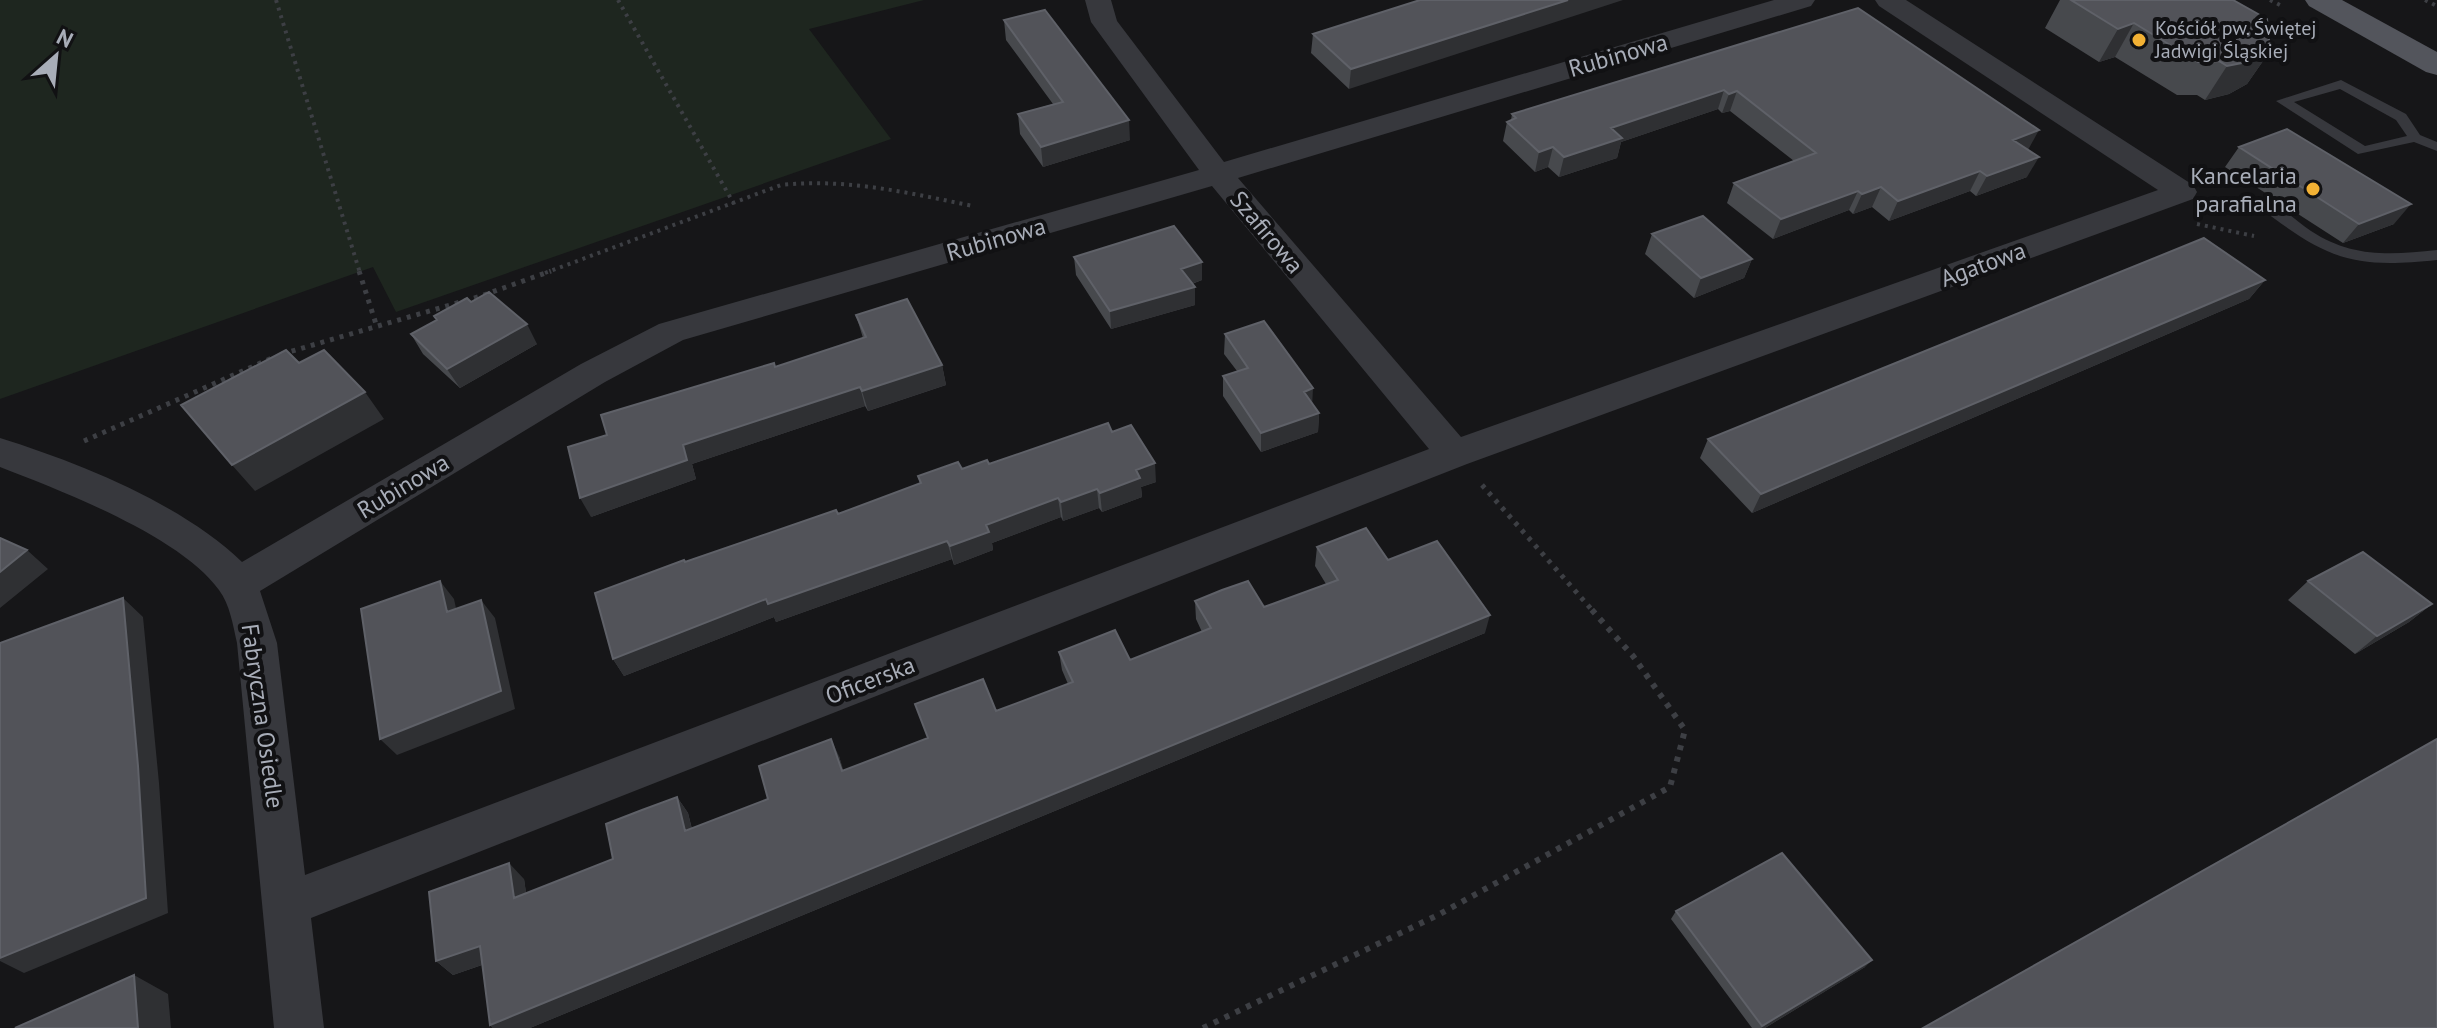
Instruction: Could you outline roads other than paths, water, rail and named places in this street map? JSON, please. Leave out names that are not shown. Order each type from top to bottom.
[{"type":"main road","points":[[2320,0],[2437,65]]},
{"type":"main road","points":[[2376,0],[2437,33]]},
{"type":"street","name":"Szafirowa","points":[[1098,0],[1104,22],[1217,173],[1454,454]]},
{"type":"street","name":"Rubinowa","points":[[237,585],[593,373],[671,332],[1027,231],[1802,0]]},
{"type":"street","name":"Agatowa","points":[[1454,454],[2182,192],[1888,0]]},
{"type":"street","name":"Oficerska","points":[[286,905],[1454,454]]},
{"type":"street","name":"Fabryczna Osiedle","points":[[19,459],[121,505],[194,545],[220,564],[237,585],[252,619],[257,643],[299,1028]]},
{"type":"lane","points":[[2415,138],[2363,151],[2283,101],[2341,84],[2401,117],[2415,138],[2437,147]]},
{"type":"lane","points":[[2265,205],[2348,256],[2384,260],[2437,255]]},
{"type":"place","name":"Kościół pw. Świętej Jadwigi Śląskiej","points":[[2139,40]]},
{"type":"place","name":"Kancelaria parafialna","points":[[2313,189]]}]
